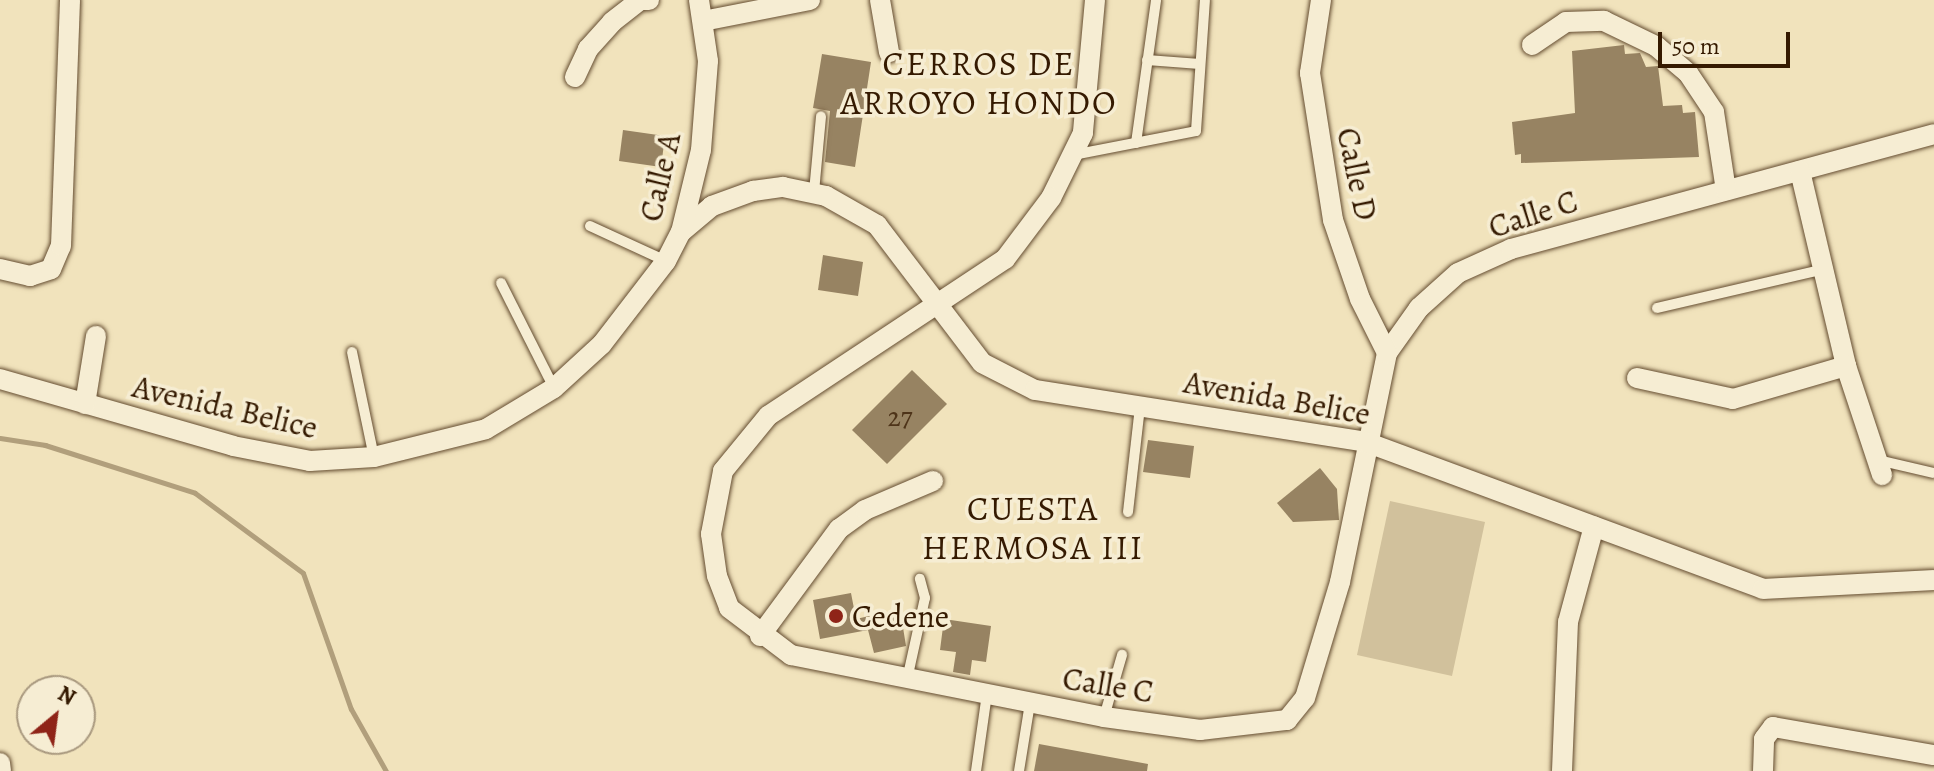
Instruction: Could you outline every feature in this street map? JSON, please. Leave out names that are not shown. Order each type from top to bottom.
[{"type":"street","points":[[0,269],[30,276],[51,269],[61,246],[70,0]]},
{"type":"street","points":[[575,77],[588,49],[612,22],[640,0],[649,0]]},
{"type":"street","name":"Calle A","points":[[602,344],[666,261],[681,232],[701,150],[708,61],[699,0]]},
{"type":"street","points":[[703,21],[810,0]]},
{"type":"street","points":[[880,0],[889,52]]},
{"type":"street","name":"Calle C","points":[[1095,0],[1083,133],[1051,198],[1005,259],[768,416],[723,471],[711,534],[717,576],[729,608],[760,636],[791,655],[908,675],[1104,717],[1200,730],[1263,726],[1299,712],[1340,582],[1366,442],[1387,353],[1419,308],[1458,273],[1511,249],[1934,134]]},
{"type":"street","name":"Calle D","points":[[1321,0],[1310,73],[1333,220],[1360,299],[1387,353]]},
{"type":"street","points":[[1532,45],[1566,22],[1604,21],[1656,46],[1688,73],[1714,112],[1726,190]]},
{"type":"street","points":[[1800,171],[1846,366],[1879,467]]},
{"type":"street","name":"Avenida Belice","points":[[681,232],[712,206],[753,191],[783,187],[814,192],[853,208],[877,225],[964,345],[1007,379],[1035,390],[1366,442],[1763,589],[1934,580]]},
{"type":"street","points":[[85,404],[96,336]]},
{"type":"street","name":"Avenida Belice","points":[[0,379],[85,404],[310,461],[374,457],[486,429],[554,388],[602,344]]},
{"type":"street","points":[[1637,378],[1733,399],[1846,366]]},
{"type":"street","points":[[760,636],[839,529],[865,510],[933,481]]},
{"type":"street","points":[[1562,771],[1568,622],[1594,526]]},
{"type":"street","points":[[1763,771],[1767,732],[1773,727],[1934,755]]},
{"type":"street","points":[[0,763],[1,771]]},
{"type":"lane","points":[[1136,143],[1156,0]]},
{"type":"lane","points":[[1071,155],[1196,131],[1205,0]]},
{"type":"lane","points":[[1147,60],[1200,64]]},
{"type":"lane","points":[[814,192],[821,116]]},
{"type":"lane","points":[[590,226],[666,261]]},
{"type":"lane","points":[[1657,308],[1824,269]]},
{"type":"lane","points":[[501,283],[554,388]]},
{"type":"lane","points":[[352,352],[374,457]]},
{"type":"lane","points":[[1128,512],[1140,406]]},
{"type":"lane","points":[[1879,467],[1934,474],[1934,463]]},
{"type":"lane","points":[[908,675],[925,598],[920,579]]},
{"type":"lane","points":[[1104,717],[1122,655]]},
{"type":"lane","points":[[976,771],[987,694]]},
{"type":"lane","points":[[1019,771],[1030,703]]},
{"type":"shaded area","points":[[1390,501],[1485,522],[1452,676],[1357,655]]},
{"type":"building","points":[[1624,45],[1625,54],[1640,53],[1646,67],[1658,66],[1663,106],[1682,105],[1683,113],[1695,112],[1699,157],[1521,163],[1521,154],[1515,155],[1512,122],[1575,113],[1572,51]]},
{"type":"building","points":[[822,54],[871,62],[855,167],[825,162],[830,111],[813,108]]},
{"type":"building","points":[[623,130],[665,136],[661,167],[619,161]]},
{"type":"building","points":[[823,255],[863,262],[858,296],[818,290]]},
{"type":"building","points":[[912,370],[947,404],[887,464],[852,430]]},
{"type":"building","points":[[1148,440],[1194,446],[1190,478],[1143,472]]},
{"type":"building","points":[[1320,468],[1337,489],[1339,520],[1293,522],[1277,503]]},
{"type":"building","points":[[851,593],[856,619],[900,609],[906,646],[874,653],[868,630],[820,639],[813,600]]},
{"type":"building","points":[[944,619],[991,626],[986,662],[972,660],[970,675],[953,672],[956,652],[940,650]]},
{"type":"building","points":[[1039,744],[1148,764],[1147,771],[1034,771]]},
{"type":"waterway","points":[[0,438],[45,445],[195,493],[303,573],[351,709],[386,771]]},
{"type":"place","name":"Cedene","points":[[836,616]]},
{"type":"district","name":"CERROS DE ARROYO HONDO","points":[[979,82]]},
{"type":"district","name":"CUESTA HERMOSA III","points":[[1033,528]]}]
